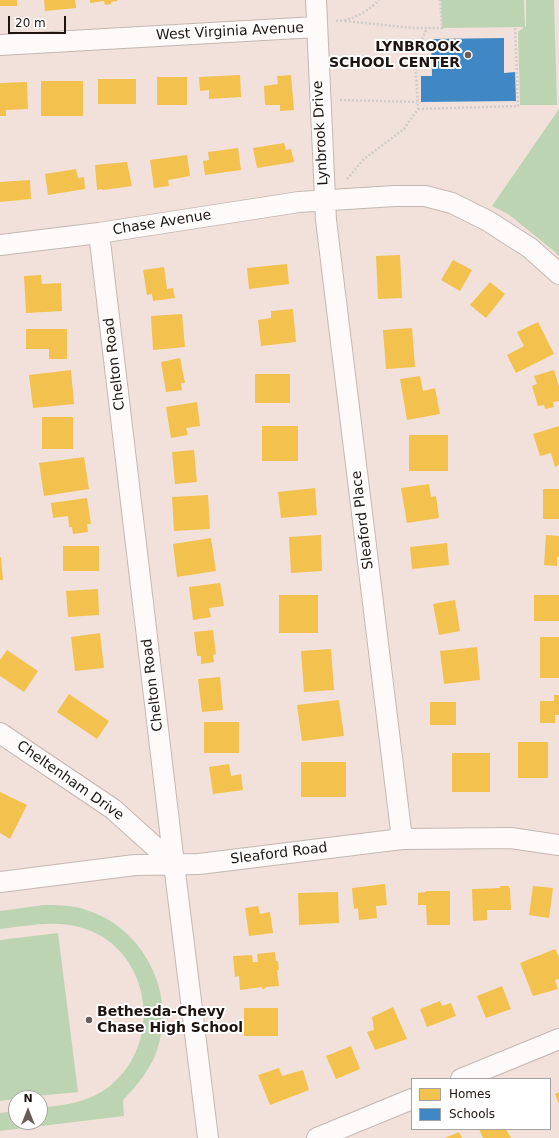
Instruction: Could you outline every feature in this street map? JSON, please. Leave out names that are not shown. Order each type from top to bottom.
[{"type":"street","name":"Lynbrook Drive","points":[[316,0],[325,200],[425,196],[452,203],[488,221],[530,248],[559,274]]},
{"type":"street","name":"West Virginia Avenue","points":[[0,45],[316,24]]},
{"type":"street","name":"Chase Avenue","points":[[0,245],[100,233],[298,202],[325,200]]},
{"type":"street","name":"Sleaford Place","points":[[325,200],[402,839]]},
{"type":"street","name":"Chelton Road","points":[[100,233],[174,864],[180,902],[208,1138]]},
{"type":"street","name":"Cheltenham Drive","points":[[0,733],[113,809],[174,864]]},
{"type":"street","name":"Sleaford Road","points":[[0,882],[135,865],[199,864],[402,839],[511,838],[559,845]]},
{"type":"street","points":[[463,1078],[559,1039]]},
{"type":"street","points":[[317,1138],[411,1099]]},
{"type":"path","points":[[345,21],[368,9],[380,0]]},
{"type":"path","points":[[316,24],[345,21],[399,27],[442,28],[440,0]]},
{"type":"path","points":[[418,109],[518,106],[515,27]]},
{"type":"path","points":[[345,181],[364,159],[404,129],[418,109],[415,55],[427,28]]},
{"type":"path","points":[[320,99],[418,102]]},
{"type":"green space","points":[[441,0],[524,0],[525,27],[526,0],[554,0],[557,105],[520,105],[518,32],[524,27],[442,28]]},
{"type":"green space","points":[[559,109],[559,256],[508,214],[492,206]]},
{"type":"green space","points":[[43,905],[62,905],[80,908],[102,916],[122,929],[138,946],[150,965],[159,987],[163,1009],[162,1033],[155,1056],[145,1074],[123,1100],[124,1116],[48,1125],[48,1107],[77,1102],[103,1091],[111,1085],[128,1066],[139,1043],[144,1020],[142,996],[134,973],[121,953],[103,937],[79,927],[59,924],[40,924],[0,929],[0,911]]},
{"type":"green space","points":[[58,933],[78,1092],[48,1095],[48,1090],[8,1090],[8,1100],[0,1101],[0,940]]},
{"type":"green space","points":[[8,1112],[8,1130],[0,1131],[0,1113]]},
{"type":"building: Homes","points":[[0,0],[17,0],[17,6],[0,6]]},
{"type":"building: Homes","points":[[44,0],[75,0],[76,8],[45,11]]},
{"type":"building: Homes","points":[[90,0],[117,1],[105,5],[104,1],[90,3]]},
{"type":"building: Homes","points":[[240,75],[241,97],[209,99],[209,90],[200,91],[199,77]]},
{"type":"building: Homes","points":[[291,75],[294,110],[280,111],[280,105],[265,105],[264,86],[278,84],[277,76]]},
{"type":"building: Homes","points":[[157,77],[187,77],[187,105],[157,105]]},
{"type":"building: Homes","points":[[98,79],[136,79],[136,104],[98,104]]},
{"type":"building: Homes","points":[[41,81],[83,81],[83,116],[41,116]]},
{"type":"building: Homes","points":[[27,82],[28,109],[6,110],[6,116],[0,116],[0,83]]},
{"type":"building: Homes","points":[[284,143],[286,150],[291,149],[294,162],[257,168],[253,148]]},
{"type":"building: Homes","points":[[238,148],[241,170],[205,175],[203,161],[209,160],[208,152]]},
{"type":"building: Homes","points":[[187,155],[190,176],[168,180],[169,186],[154,188],[150,160]]},
{"type":"building: Homes","points":[[127,162],[132,186],[97,190],[95,165]]},
{"type":"building: Homes","points":[[76,169],[78,178],[84,177],[85,189],[48,195],[45,174]]},
{"type":"building: Homes","points":[[30,180],[31,199],[0,202],[0,182]]},
{"type":"building: Homes","points":[[400,255],[402,298],[378,299],[376,256]]},
{"type":"building: Homes","points":[[453,260],[472,270],[460,291],[441,280]]},
{"type":"building: Homes","points":[[287,264],[289,284],[249,289],[247,268]]},
{"type":"building: Homes","points":[[164,267],[167,289],[173,288],[175,298],[153,301],[152,294],[147,295],[143,270]]},
{"type":"building: Homes","points":[[41,275],[42,284],[61,283],[62,311],[26,313],[24,276]]},
{"type":"building: Homes","points":[[490,282],[505,294],[486,318],[470,305]]},
{"type":"building: Homes","points":[[293,309],[296,342],[261,346],[258,320],[271,318],[271,311]]},
{"type":"building: Homes","points":[[182,314],[185,347],[153,350],[151,316]]},
{"type":"building: Homes","points":[[538,322],[554,354],[516,373],[507,355],[524,346],[517,332]]},
{"type":"building: Homes","points":[[412,328],[415,367],[386,369],[383,330]]},
{"type":"building: Homes","points":[[26,329],[67,329],[67,359],[49,359],[49,349],[26,349]]},
{"type":"building: Homes","points":[[180,358],[185,383],[181,383],[182,390],[166,392],[161,362]]},
{"type":"building: Homes","points":[[71,370],[74,404],[33,408],[29,375]]},
{"type":"building: Homes","points":[[554,370],[559,386],[559,401],[553,402],[554,407],[545,409],[544,405],[538,406],[532,386],[537,384],[534,376]]},
{"type":"building: Homes","points":[[255,374],[290,374],[290,403],[255,403]]},
{"type":"building: Homes","points":[[420,376],[423,391],[435,388],[440,414],[407,420],[400,379]]},
{"type":"building: Homes","points":[[197,402],[200,426],[186,428],[188,435],[171,438],[166,407]]},
{"type":"building: Homes","points":[[42,417],[73,417],[73,449],[42,449]]},
{"type":"building: Homes","points":[[262,426],[298,426],[298,461],[262,461]]},
{"type":"building: Homes","points":[[559,426],[559,465],[555,467],[551,453],[540,456],[533,434]]},
{"type":"building: Homes","points":[[409,435],[448,435],[448,471],[409,471]]},
{"type":"building: Homes","points":[[194,450],[197,482],[175,484],[172,452]]},
{"type":"building: Homes","points":[[84,457],[89,489],[44,496],[39,463]]},
{"type":"building: Homes","points":[[429,484],[431,497],[436,496],[439,518],[407,523],[401,488]]},
{"type":"building: Homes","points":[[315,488],[317,515],[281,518],[278,492]]},
{"type":"building: Homes","points":[[543,489],[559,489],[559,519],[543,519]]},
{"type":"building: Homes","points":[[208,495],[210,529],[174,531],[172,497]]},
{"type":"building: Homes","points":[[87,498],[91,524],[87,524],[88,532],[73,534],[72,527],[69,527],[68,516],[53,518],[51,503]]},
{"type":"building: Homes","points":[[321,535],[322,571],[291,573],[289,537]]},
{"type":"building: Homes","points":[[546,535],[559,536],[559,557],[557,557],[557,566],[544,565]]},
{"type":"building: Homes","points":[[211,538],[216,571],[177,577],[173,544]]},
{"type":"building: Homes","points":[[447,543],[449,565],[412,569],[410,547]]},
{"type":"building: Homes","points":[[63,546],[99,546],[99,571],[63,571]]},
{"type":"building: Homes","points":[[1,557],[3,580],[0,580]]},
{"type":"building: Homes","points":[[220,583],[224,606],[209,608],[211,617],[193,620],[189,587]]},
{"type":"building: Homes","points":[[98,589],[99,615],[68,617],[66,591]]},
{"type":"building: Homes","points":[[279,595],[318,595],[318,633],[279,633]]},
{"type":"building: Homes","points":[[534,595],[559,595],[559,621],[534,621]]},
{"type":"building: Homes","points":[[455,600],[460,631],[439,635],[433,604]]},
{"type":"building: Homes","points":[[213,630],[216,654],[213,655],[214,662],[201,664],[201,656],[197,656],[194,632]]},
{"type":"building: Homes","points":[[100,633],[104,668],[75,671],[71,637]]},
{"type":"building: Homes","points":[[540,637],[559,637],[559,678],[540,678]]},
{"type":"building: Homes","points":[[477,647],[480,680],[444,684],[440,651]]},
{"type":"building: Homes","points":[[331,649],[334,690],[304,692],[301,651]]},
{"type":"building: Homes","points":[[7,650],[38,671],[24,692],[0,676],[0,660]]},
{"type":"building: Homes","points":[[220,677],[223,710],[202,712],[198,679]]},
{"type":"building: Homes","points":[[69,694],[109,721],[97,739],[57,712]]},
{"type":"building: Homes","points":[[554,695],[559,695],[559,715],[555,715],[555,723],[540,723],[540,701],[554,701]]},
{"type":"building: Homes","points":[[339,700],[344,736],[302,741],[297,705]]},
{"type":"building: Homes","points":[[430,702],[456,702],[456,725],[430,725]]},
{"type":"building: Homes","points":[[204,722],[239,722],[239,753],[204,753]]},
{"type":"building: Homes","points":[[518,742],[548,742],[548,778],[518,778]]},
{"type":"building: Homes","points":[[452,753],[490,753],[490,792],[452,792]]},
{"type":"building: Homes","points":[[301,762],[346,762],[346,797],[301,797]]},
{"type":"building: Homes","points":[[229,764],[231,776],[241,774],[243,790],[213,794],[209,767]]},
{"type":"building: Homes","points":[[0,792],[27,805],[10,839],[0,833]]},
{"type":"building: Homes","points":[[385,884],[387,905],[376,906],[377,918],[359,920],[358,908],[354,909],[352,888]]},
{"type":"building: Homes","points":[[500,886],[509,886],[510,888],[511,910],[487,910],[487,920],[473,921],[472,889],[500,888]]},
{"type":"building: Homes","points":[[533,886],[553,888],[549,918],[529,915]]},
{"type":"building: Homes","points":[[426,891],[450,891],[450,925],[427,925],[426,905],[418,905],[418,893]]},
{"type":"building: Homes","points":[[338,892],[339,923],[299,925],[298,893]]},
{"type":"building: Homes","points":[[258,906],[260,914],[270,912],[273,933],[249,936],[245,908]]},
{"type":"building: Homes","points":[[555,949],[559,957],[559,979],[555,980],[558,989],[533,996],[520,963]]},
{"type":"building: Homes","points":[[275,952],[276,961],[278,961],[279,970],[277,970],[279,986],[266,987],[262,989],[262,987],[240,990],[239,976],[235,977],[233,956],[252,955],[253,962],[258,962],[257,954]]},
{"type":"building: Homes","points":[[502,986],[511,1009],[486,1018],[477,996]]},
{"type":"building: Homes","points":[[440,1001],[442,1006],[451,1003],[456,1016],[427,1027],[420,1009]]},
{"type":"building: Homes","points":[[393,1007],[407,1039],[375,1050],[367,1032],[374,1030],[372,1017]]},
{"type":"building: Homes","points":[[244,1008],[278,1008],[278,1036],[244,1036]]},
{"type":"building: Homes","points":[[351,1046],[360,1069],[336,1079],[326,1056]]},
{"type":"building: Homes","points":[[279,1068],[282,1076],[303,1070],[309,1090],[270,1105],[258,1075]]},
{"type":"building: Homes","points":[[559,1092],[559,1104],[555,1094]]},
{"type":"building: Homes","points":[[479,1130],[507,1130],[511,1138],[483,1138]]},
{"type":"building: Homes","points":[[459,1132],[462,1138],[445,1138]]},
{"type":"building: Schools","name":"LYNBROOK SCHOOL CENTER","points":[[504,38],[504,73],[515,72],[516,101],[421,102],[421,76],[432,76],[431,39]]},
{"type":"place","name":"LYNBROOK SCHOOL CENTER","points":[[468,55]]},
{"type":"place","name":"Bethesda-Chevy Chase High School","points":[[89,1020]]}]
